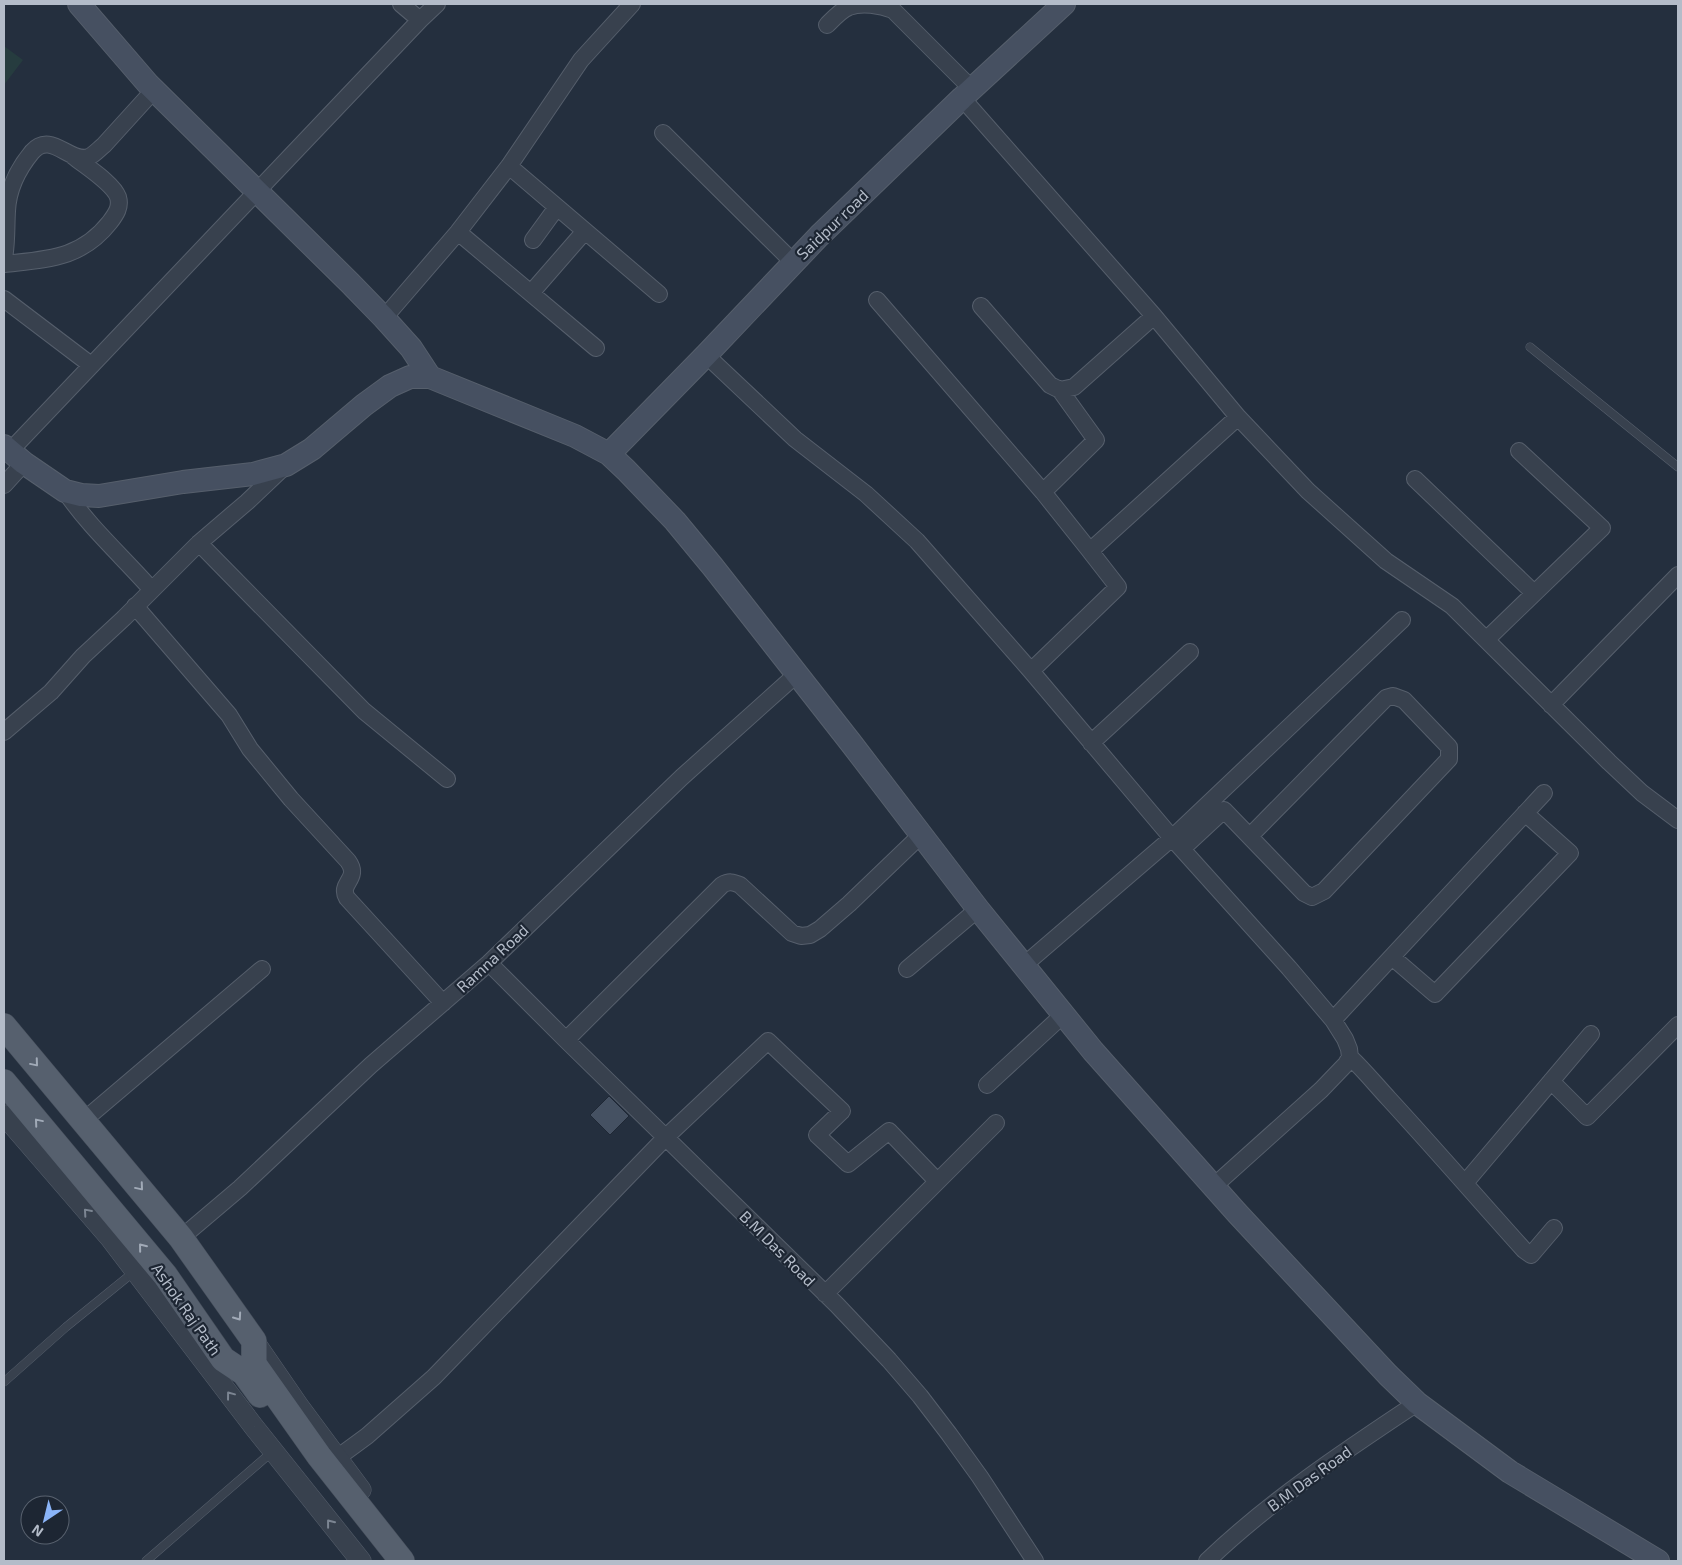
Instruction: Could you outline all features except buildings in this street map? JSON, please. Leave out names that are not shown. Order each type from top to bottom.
[{"type":"main road","points":[[79,4],[154,90],[384,318],[411,348],[430,377]]},
{"type":"main road","name":"Saidpur road","points":[[609,454],[706,355],[793,262],[967,93],[1064,4]]},
{"type":"main road","points":[[13,453],[64,491],[81,495],[99,496],[183,482],[253,474],[286,465],[312,449],[364,404],[390,386],[410,377],[430,377],[575,436],[609,454],[675,521],[798,673],[978,909],[1093,1051],[1388,1375],[1417,1403],[1510,1472],[1647,1559]]},
{"type":"main road","points":[[4,1026],[181,1238],[254,1341],[254,1364],[319,1456],[402,1561]]},
{"type":"main road","name":"Ashok Raj Path","points":[[4,1082],[165,1275],[223,1359],[244,1373],[384,1561]]},
{"type":"street","points":[[401,4],[420,20]]},
{"type":"street","points":[[4,485],[13,453],[91,365],[420,20],[438,4]]},
{"type":"street","points":[[384,318],[458,232],[509,166],[581,60],[632,4]]},
{"type":"street","points":[[827,24],[848,7],[862,5],[885,7],[893,10],[967,93],[1238,416],[1308,491],[1386,561],[1452,606],[1609,762],[1642,793],[1678,820]]},
{"type":"street","points":[[4,258],[8,194],[19,170],[32,151],[39,145],[47,144],[78,157],[87,158],[96,152],[154,90]]},
{"type":"street","points":[[663,133],[793,262]]},
{"type":"street","points":[[4,264],[61,256],[78,250],[94,239],[117,214],[120,206],[118,196],[97,175],[70,154]]},
{"type":"street","points":[[509,166],[659,294]]},
{"type":"street","points":[[533,240],[557,207]]},
{"type":"street","points":[[531,293],[585,231]]},
{"type":"street","points":[[458,232],[596,348]]},
{"type":"street","points":[[4,298],[91,365]]},
{"type":"street","points":[[877,300],[1043,492],[1118,588],[1031,671]]},
{"type":"street","points":[[981,306],[1050,385],[1060,390],[1096,440],[1043,492]]},
{"type":"street","points":[[1060,390],[1074,387],[1154,316]]},
{"type":"street","points":[[706,355],[795,438],[866,494],[917,541],[1031,671],[1177,844],[1267,943],[1333,1020],[1345,1039],[1350,1057],[1346,1064],[1321,1090],[1214,1186]]},
{"type":"street","points":[[1090,551],[1238,416]]},
{"type":"street","points":[[1487,639],[1602,528],[1519,451]]},
{"type":"street","points":[[4,732],[38,705],[83,656],[199,542],[247,502],[286,465]]},
{"type":"street","points":[[1415,479],[1534,593]]},
{"type":"street","points":[[64,491],[90,525],[123,557],[152,590]]},
{"type":"street","points":[[199,542],[364,711],[447,779]]},
{"type":"street","points":[[1551,705],[1678,575]]},
{"type":"street","points":[[135,606],[229,715],[250,749],[352,866],[353,873],[345,887],[344,893],[347,898],[443,1003]]},
{"type":"street","points":[[1177,844],[1402,620]]},
{"type":"street","points":[[1091,742],[1190,652]]},
{"type":"street","name":"Ramna Road","points":[[181,1238],[240,1188],[318,1114],[489,963],[682,777],[798,673]]},
{"type":"street","points":[[1023,966],[1177,844],[1224,810],[1304,893],[1312,897],[1324,890],[1449,759],[1449,747],[1404,700],[1393,696],[1386,698],[1250,836]]},
{"type":"street","points":[[1333,1020],[1544,793]]},
{"type":"street","points":[[1392,957],[1435,994],[1570,853],[1525,814]]},
{"type":"street","points":[[566,1040],[722,885],[728,882],[740,885],[792,933],[801,936],[810,935],[820,929],[849,904],[922,834]]},
{"type":"street","points":[[907,969],[978,909]]},
{"type":"street","name":"B.M Das Road","points":[[489,963],[825,1294],[889,1360],[920,1396],[980,1476],[1035,1561]]},
{"type":"street","points":[[83,1121],[262,969]]},
{"type":"street","points":[[987,1085],[1063,1014]]},
{"type":"street","points":[[1551,1081],[1587,1116],[1678,1025]]},
{"type":"street","points":[[1465,1182],[1591,1034]]},
{"type":"street","points":[[337,1458],[387,1419],[434,1376],[666,1137],[768,1041],[842,1111],[817,1135],[848,1164],[889,1131],[937,1181]]},
{"type":"street","points":[[1350,1057],[1366,1072],[1524,1250],[1531,1255],[1554,1228]]},
{"type":"street","points":[[4,1115],[110,1238],[361,1561]]},
{"type":"street","points":[[825,1294],[996,1123]]},
{"type":"street","points":[[254,1341],[298,1405],[415,1561]]},
{"type":"street","name":"B.M Das Road","points":[[1207,1561],[1270,1506],[1331,1461],[1417,1403]]},
{"type":"lane","points":[[1530,347],[1678,467]]},
{"type":"lane","points":[[4,1382],[66,1327],[135,1271]]},
{"type":"lane","points":[[146,1561],[274,1451]]},
{"type":"green space","points":[[4,46],[23,60],[4,85]]}]
